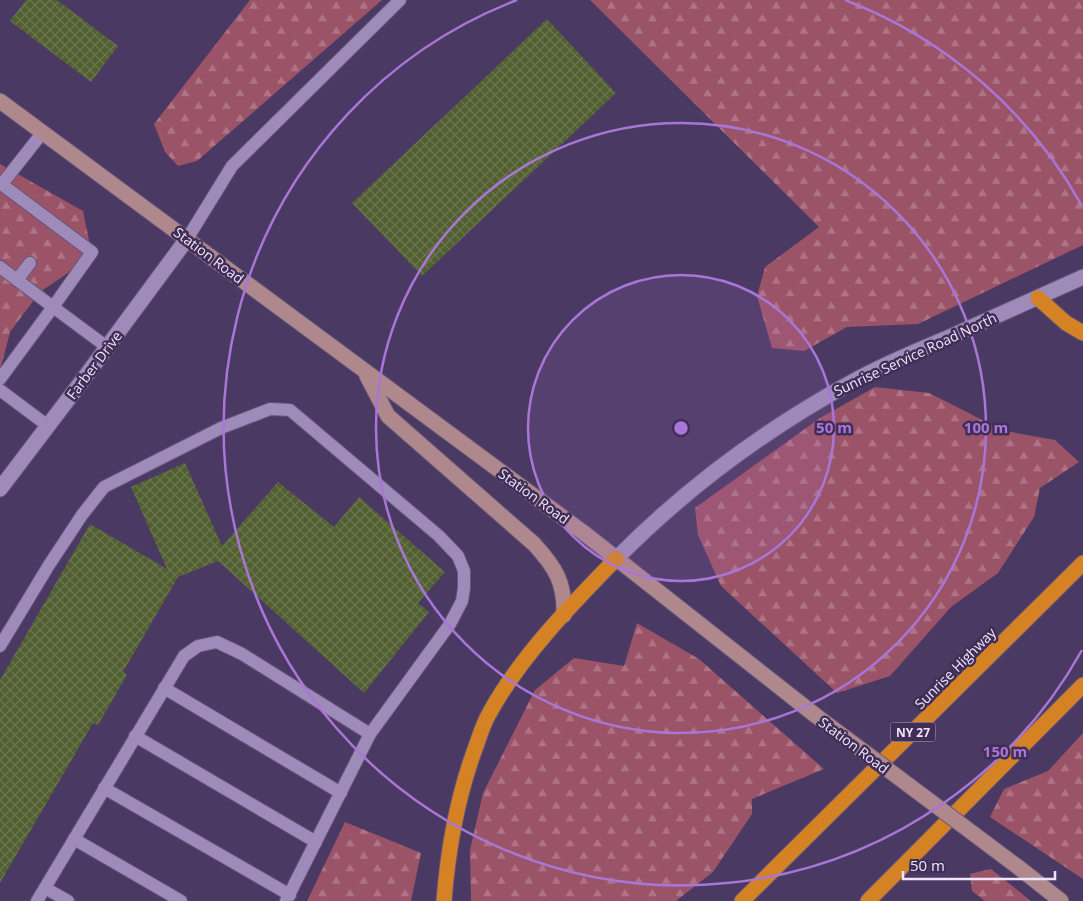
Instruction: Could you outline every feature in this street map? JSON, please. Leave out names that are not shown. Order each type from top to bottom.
[{"type":"highway","points":[[1038,298],[1066,323],[1083,333]]},
{"type":"highway","points":[[444,901],[457,810],[465,779],[488,715],[523,663],[616,559]]},
{"type":"highway","name":"Sunrise Highway","points":[[742,901],[1083,563]]},
{"type":"highway","points":[[868,901],[1083,685]]},
{"type":"main road","name":"Station Road","points":[[0,101],[616,559],[815,715],[1061,901]]},
{"type":"main road","points":[[366,372],[388,416],[534,544],[550,561],[561,581],[564,615]]},
{"type":"street","name":"Farber Drive","points":[[0,489],[187,239]]},
{"type":"street","name":"Sunrise Service Road North","points":[[616,559],[652,524],[736,456],[816,402],[898,359],[1083,277]]},
{"type":"lane","points":[[187,239],[232,166],[400,0]]},
{"type":"lane","points":[[0,379],[92,252],[54,231],[22,207],[1,184],[43,132]]},
{"type":"lane","points":[[17,280],[30,263]]},
{"type":"lane","points":[[0,267],[107,347]]},
{"type":"lane","points":[[0,390],[48,426]]},
{"type":"lane","points":[[0,646],[53,558],[82,515],[104,487],[221,428],[270,409],[290,410],[438,536],[458,556],[464,571],[462,602],[450,624],[370,734],[288,898],[104,788]]},
{"type":"lane","points":[[37,901],[184,656],[198,646],[217,642],[242,654],[370,734]]},
{"type":"lane","points":[[164,688],[341,793]]},
{"type":"lane","points":[[135,736],[316,842]]},
{"type":"lane","points":[[74,839],[181,901]]},
{"type":"lane","points":[[45,888],[68,901]]},
{"type":"green space","points":[[250,0],[382,0],[197,161],[178,166],[165,152],[154,124]]},
{"type":"green space","points":[[590,0],[1083,0],[1083,245],[918,324],[847,327],[804,351],[772,348],[757,296],[765,267],[819,227]]},
{"type":"green space","points":[[0,164],[83,211],[91,250],[75,268],[40,292],[10,332],[0,371]]},
{"type":"green space","points":[[875,387],[929,393],[1000,430],[1055,440],[1079,462],[1040,488],[1034,517],[998,573],[951,607],[890,676],[837,693],[721,586],[698,535],[695,508],[820,418]]},
{"type":"green space","points":[[637,623],[699,659],[824,769],[752,799],[752,814],[713,872],[676,901],[471,901],[470,850],[483,793],[535,690],[574,658],[624,666]]},
{"type":"green space","points":[[1083,733],[1083,879],[990,817],[1004,789],[1048,771]]},
{"type":"green space","points":[[345,822],[421,853],[411,901],[307,901]]},
{"type":"green space","points":[[991,869],[1031,901],[985,901],[972,891],[970,874]]},
{"type":"building","points":[[26,0],[57,0],[118,46],[91,82],[10,21]]},
{"type":"building","points":[[547,19],[616,93],[422,276],[352,203]]},
{"type":"building","points":[[185,463],[222,546],[278,482],[334,527],[359,497],[445,572],[418,603],[429,612],[364,693],[218,561],[178,577],[123,672],[127,675],[98,725],[93,723],[0,883],[0,680],[90,524],[167,569],[131,487]]}]
